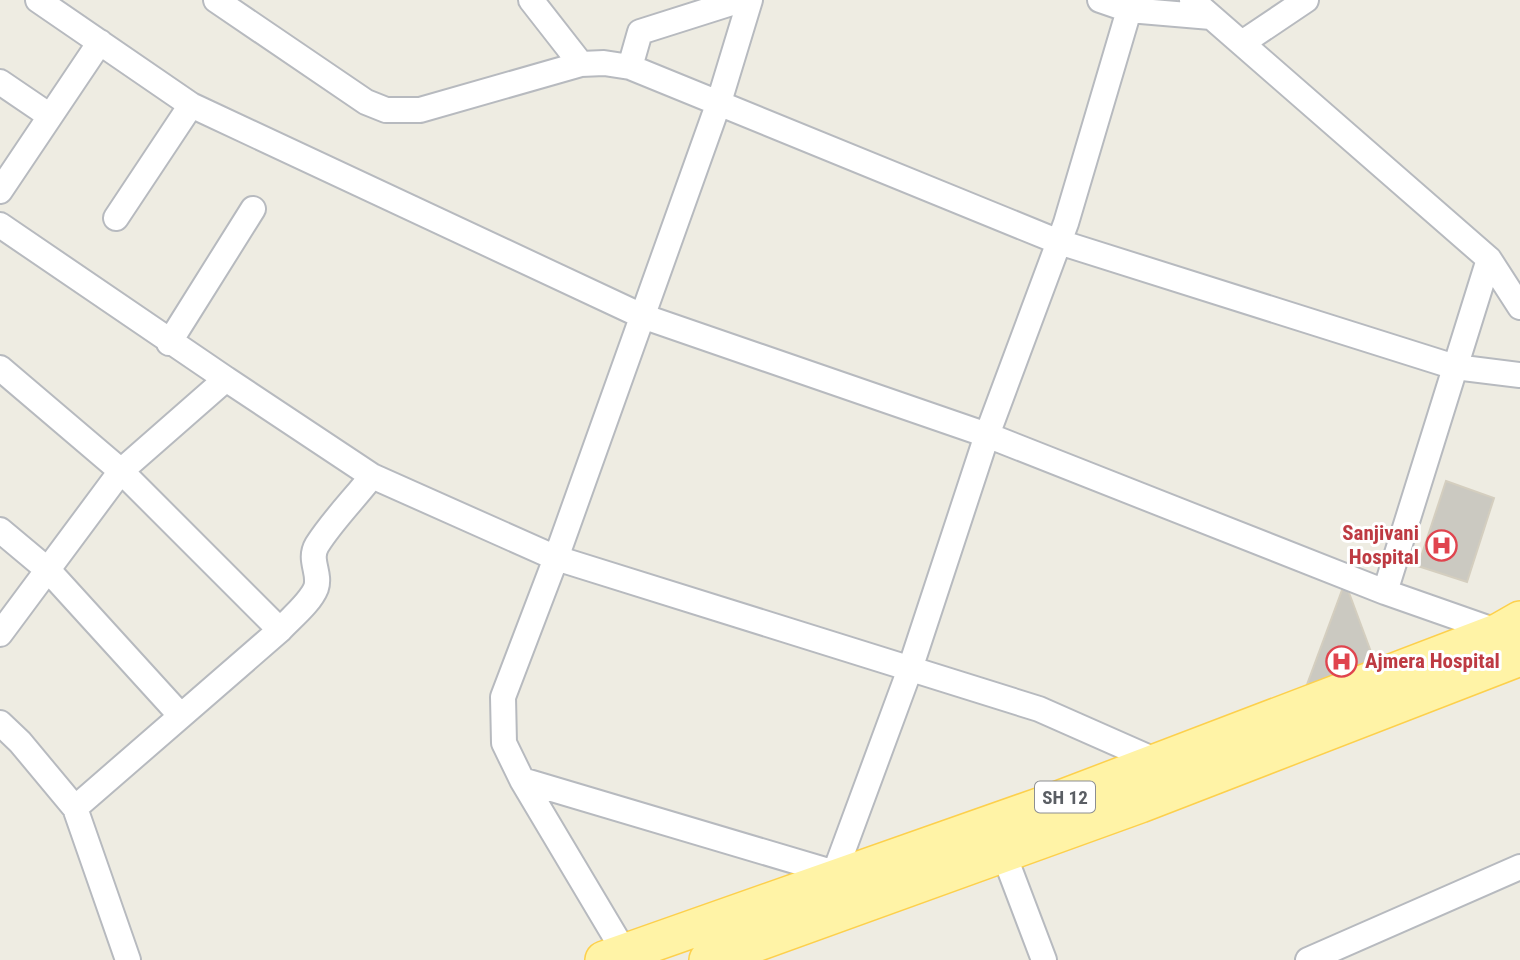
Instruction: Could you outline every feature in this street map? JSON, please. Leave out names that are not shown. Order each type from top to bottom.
[{"type":"main road","name":"SH 12","points":[[614,956],[1513,636]]},
{"type":"main road","name":"SH 12","points":[[712,959],[1153,799],[1513,636]]},
{"type":"street","points":[[38,0],[191,105],[642,316],[987,435],[1385,592],[1513,636]]},
{"type":"street","points":[[216,0],[366,102],[386,110],[420,110],[581,64],[629,67],[1059,242],[1455,367],[1520,375]]},
{"type":"street","points":[[531,0],[581,64]]},
{"type":"street","points":[[629,67],[640,32],[741,0]]},
{"type":"street","points":[[614,956],[504,743],[503,697],[556,558],[719,102],[750,0]]},
{"type":"street","points":[[1100,0],[1211,17]]},
{"type":"street","points":[[1192,0],[1489,260],[1520,306]]},
{"type":"street","points":[[1242,43],[1306,0]]},
{"type":"street","points":[[522,780],[833,877],[909,669],[987,435],[1059,242],[1130,5]]},
{"type":"street","points":[[0,191],[100,42]]},
{"type":"street","points":[[0,82],[50,116]]},
{"type":"street","points":[[116,218],[191,105]]},
{"type":"street","points":[[169,343],[253,209]]},
{"type":"street","points":[[0,225],[169,343],[372,476],[556,558],[1039,709],[1159,762]]},
{"type":"street","points":[[1385,592],[1489,260]]},
{"type":"street","points":[[0,368],[121,471],[280,630]]},
{"type":"street","points":[[0,634],[121,471],[226,379]]},
{"type":"street","points":[[75,807],[280,630],[316,590],[318,578],[313,563],[316,547],[372,476]]},
{"type":"street","points":[[0,530],[49,571],[181,716]]},
{"type":"street","points":[[0,723],[20,742],[75,807],[128,960]]},
{"type":"street","points":[[1003,852],[1044,960]]},
{"type":"street","points":[[1308,960],[1520,867]]},
{"type":"building","points":[[1446,481],[1494,498],[1467,582],[1418,566]]},
{"type":"building","points":[[1345,582],[1377,668],[1305,690]]},
{"type":"place","name":"Sanjivani Hospital","points":[[1442,545]]},
{"type":"place","name":"Ajmera Hospital","points":[[1342,661]]}]
